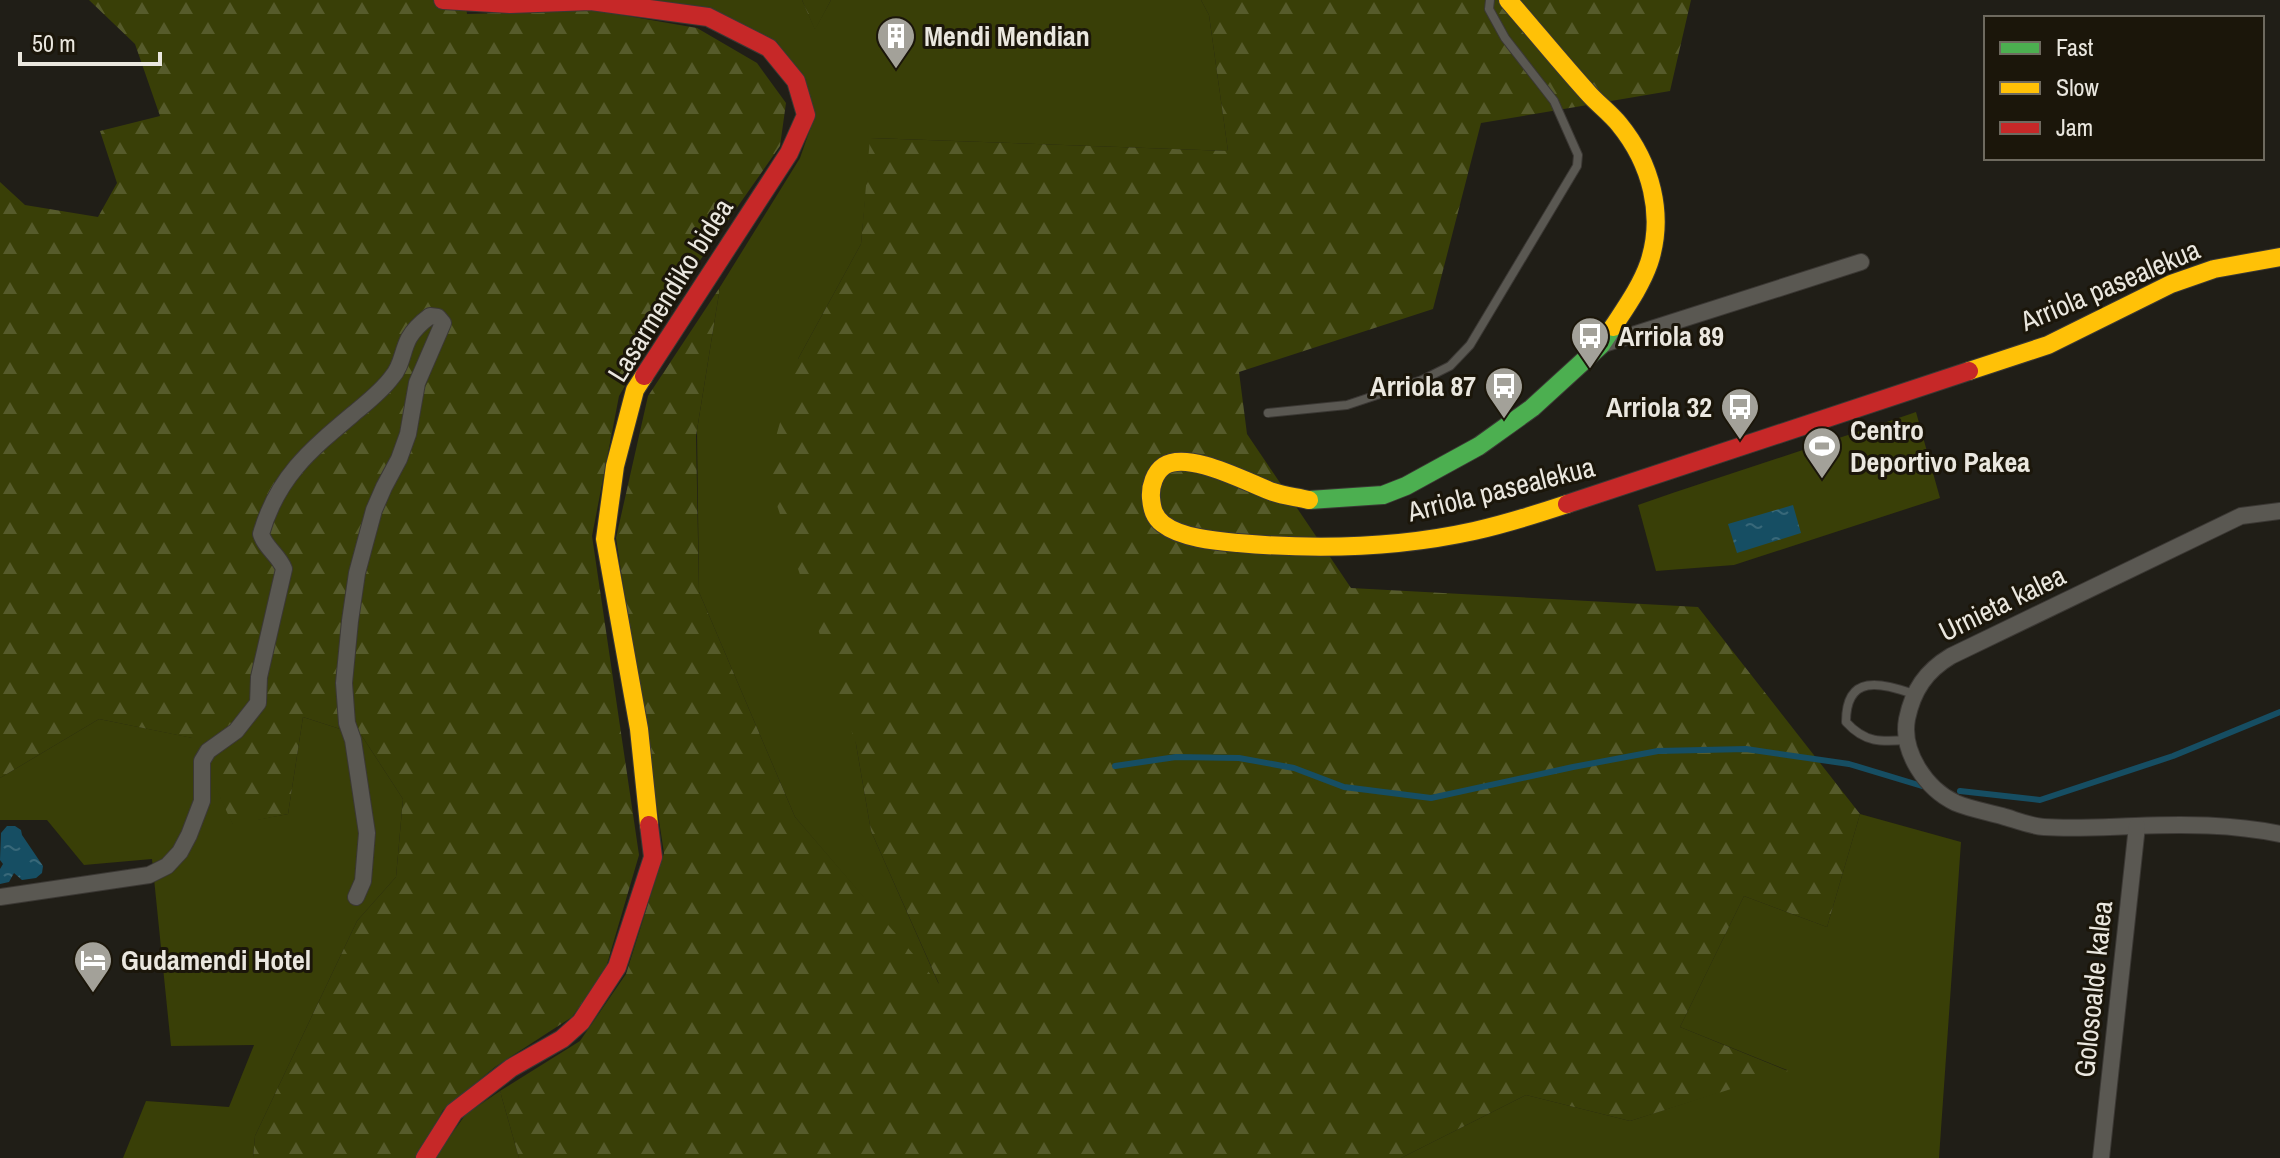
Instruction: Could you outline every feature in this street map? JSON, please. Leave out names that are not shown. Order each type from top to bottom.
[{"type":"street","name":"Lasarmendiko bidea","points":[[425,1158],[454,1112],[511,1068],[562,1039],[581,1022],[617,967],[653,857],[639,729],[605,539],[615,466],[635,390],[789,153],[806,115],[796,81],[769,48],[708,17],[591,1],[510,4],[443,0]]},
{"type":"street","name":"Arriola pasealekua","points":[[1508,0],[1619,124],[1640,154],[1654,194],[1657,229],[1649,263],[1635,293],[1601,345],[1532,408],[1452,462],[1406,486],[1383,495],[1336,500],[1304,499],[1276,493],[1197,463],[1175,461],[1156,473],[1150,493],[1153,513],[1170,529],[1208,540],[1282,547],[1371,546],[1473,531],[1559,507],[2048,345],[2171,284],[2214,269],[2280,257]]},
{"type":"street","name":"Arriola pasealekua","points":[[1601,345],[1861,262]]},
{"type":"street","points":[[0,897],[149,875],[167,866],[180,852],[202,801],[202,761],[208,751],[236,731],[258,703],[259,677],[284,569],[281,561],[263,542],[261,534],[277,494],[291,471],[308,453],[396,373],[409,338],[418,326],[430,316],[438,317],[443,323],[417,383],[408,434],[374,510],[357,573],[347,643],[344,683],[347,723],[353,740],[367,833],[363,881],[356,897]]},
{"type":"street","name":"Urnieta kalea","points":[[1908,740],[1906,724],[1914,694],[1936,665],[2241,516],[2280,511]]},
{"type":"street","points":[[1908,740],[1914,761],[1930,785],[1956,803],[2040,827],[2249,828],[2280,834]]},
{"type":"street","name":"Golosoalde kalea","points":[[2101,1158],[2137,826]]},
{"type":"lane","points":[[1268,413],[1347,405],[1422,380],[1450,366],[1470,345],[1577,166],[1578,155],[1554,101],[1505,38],[1489,9],[1490,0]]},
{"type":"lane","points":[[1908,740],[1875,740],[1857,734],[1846,722],[1846,705],[1851,694],[1862,686],[1878,684],[1914,694]]},
{"type":"green space","points":[[89,0],[465,0],[467,14],[593,10],[697,28],[757,63],[786,103],[780,146],[694,269],[619,396],[592,536],[639,855],[605,971],[572,1017],[495,1067],[443,1110],[417,1158],[253,1158],[255,1136],[357,921],[396,877],[403,799],[362,736],[303,717],[288,814],[233,825],[192,738],[99,719],[0,778],[0,182],[25,205],[98,217],[117,183],[100,131],[160,116],[135,44]]},
{"type":"green space","points":[[646,0],[802,0],[815,29],[831,0],[1201,0],[1209,15],[1228,151],[871,138],[861,244],[798,359],[871,831],[940,987],[795,817],[699,592],[697,430],[720,287],[800,158],[815,115],[777,42]]},
{"type":"green space","points":[[802,0],[831,0],[815,30]]},
{"type":"green space","points":[[1201,0],[1691,0],[1670,91],[1481,123],[1433,309],[1239,372],[1247,434],[1351,588],[1698,607],[1860,814],[1827,927],[1744,896],[1680,1027],[1788,1071],[1630,1121],[1526,1095],[1401,1158],[519,1158],[500,1091],[580,1041],[626,974],[664,853],[616,538],[648,396],[720,287],[696,436],[699,592],[795,817],[939,984],[871,831],[856,744],[766,472],[798,359],[861,244],[870,138],[1228,151],[1209,15]]},
{"type":"green space","name":"Centro Deportivo Pakea","points":[[1916,412],[1940,498],[1734,565],[1656,571],[1638,505]]},
{"type":"green space","points":[[303,717],[362,736],[403,799],[396,877],[357,921],[255,1136],[253,1158],[123,1158],[146,1101],[229,1107],[254,1045],[171,1046],[152,859],[84,865],[47,820],[0,820],[0,778],[99,719],[193,738],[233,824],[288,814]]},
{"type":"green space","points":[[1860,814],[1961,842],[1939,1158],[1401,1158],[1526,1095],[1630,1121],[1787,1070],[1680,1027],[1744,896],[1827,927]]},
{"type":"green space","points":[[500,1091],[519,1158],[434,1158],[466,1114]]},
{"type":"water","points":[[1793,505],[1801,533],[1737,553],[1728,524]]},
{"type":"water","points":[[7,826],[21,830],[43,866],[42,873],[36,878],[22,880],[14,873],[9,882],[0,884],[3,864],[0,860],[1,833]]},
{"type":"waterway","points":[[1960,791],[2040,800],[2173,756],[2280,712]]},
{"type":"waterway","points":[[1115,766],[1176,757],[1239,758],[1294,768],[1344,787],[1431,798],[1658,751],[1746,749],[1849,764],[1922,786]]},
{"type":"traffic: fast","points":[[1309,500],[1383,495],[1406,486],[1479,446],[1532,408],[1601,345],[1613,327]]},
{"type":"traffic: slow","points":[[1508,0],[1619,124],[1647,172],[1655,208],[1654,245],[1642,280],[1613,327]]},
{"type":"traffic: slow","points":[[1969,371],[2048,345],[2171,284],[2214,269],[2280,257]]},
{"type":"traffic: slow","points":[[644,376],[635,390],[615,466],[605,539],[639,729],[649,825]]},
{"type":"traffic: slow","points":[[1309,500],[1277,493],[1188,462],[1164,466],[1154,480],[1151,493],[1157,519],[1179,533],[1220,541],[1297,546],[1357,546],[1445,537],[1567,504]]},
{"type":"traffic: jam","points":[[443,0],[510,4],[591,1],[708,17],[769,48],[796,81],[806,115],[789,153],[644,376]]},
{"type":"traffic: jam","points":[[1567,504],[1969,371]]},
{"type":"traffic: jam","points":[[425,1158],[454,1112],[511,1068],[562,1039],[581,1022],[617,967],[653,857],[649,825]]},
{"type":"place","name":"Mendi Mendian","points":[[896,70]]},
{"type":"place","name":"Arriola 89","points":[[1590,370]]},
{"type":"place","name":"Arriola 87","points":[[1504,420]]},
{"type":"place","name":"Arriola 32","points":[[1740,441]]},
{"type":"place","name":"Centro Deportivo Pakea","points":[[1822,480]]},
{"type":"place","name":"Gudamendi Hotel","points":[[93,994]]}]
